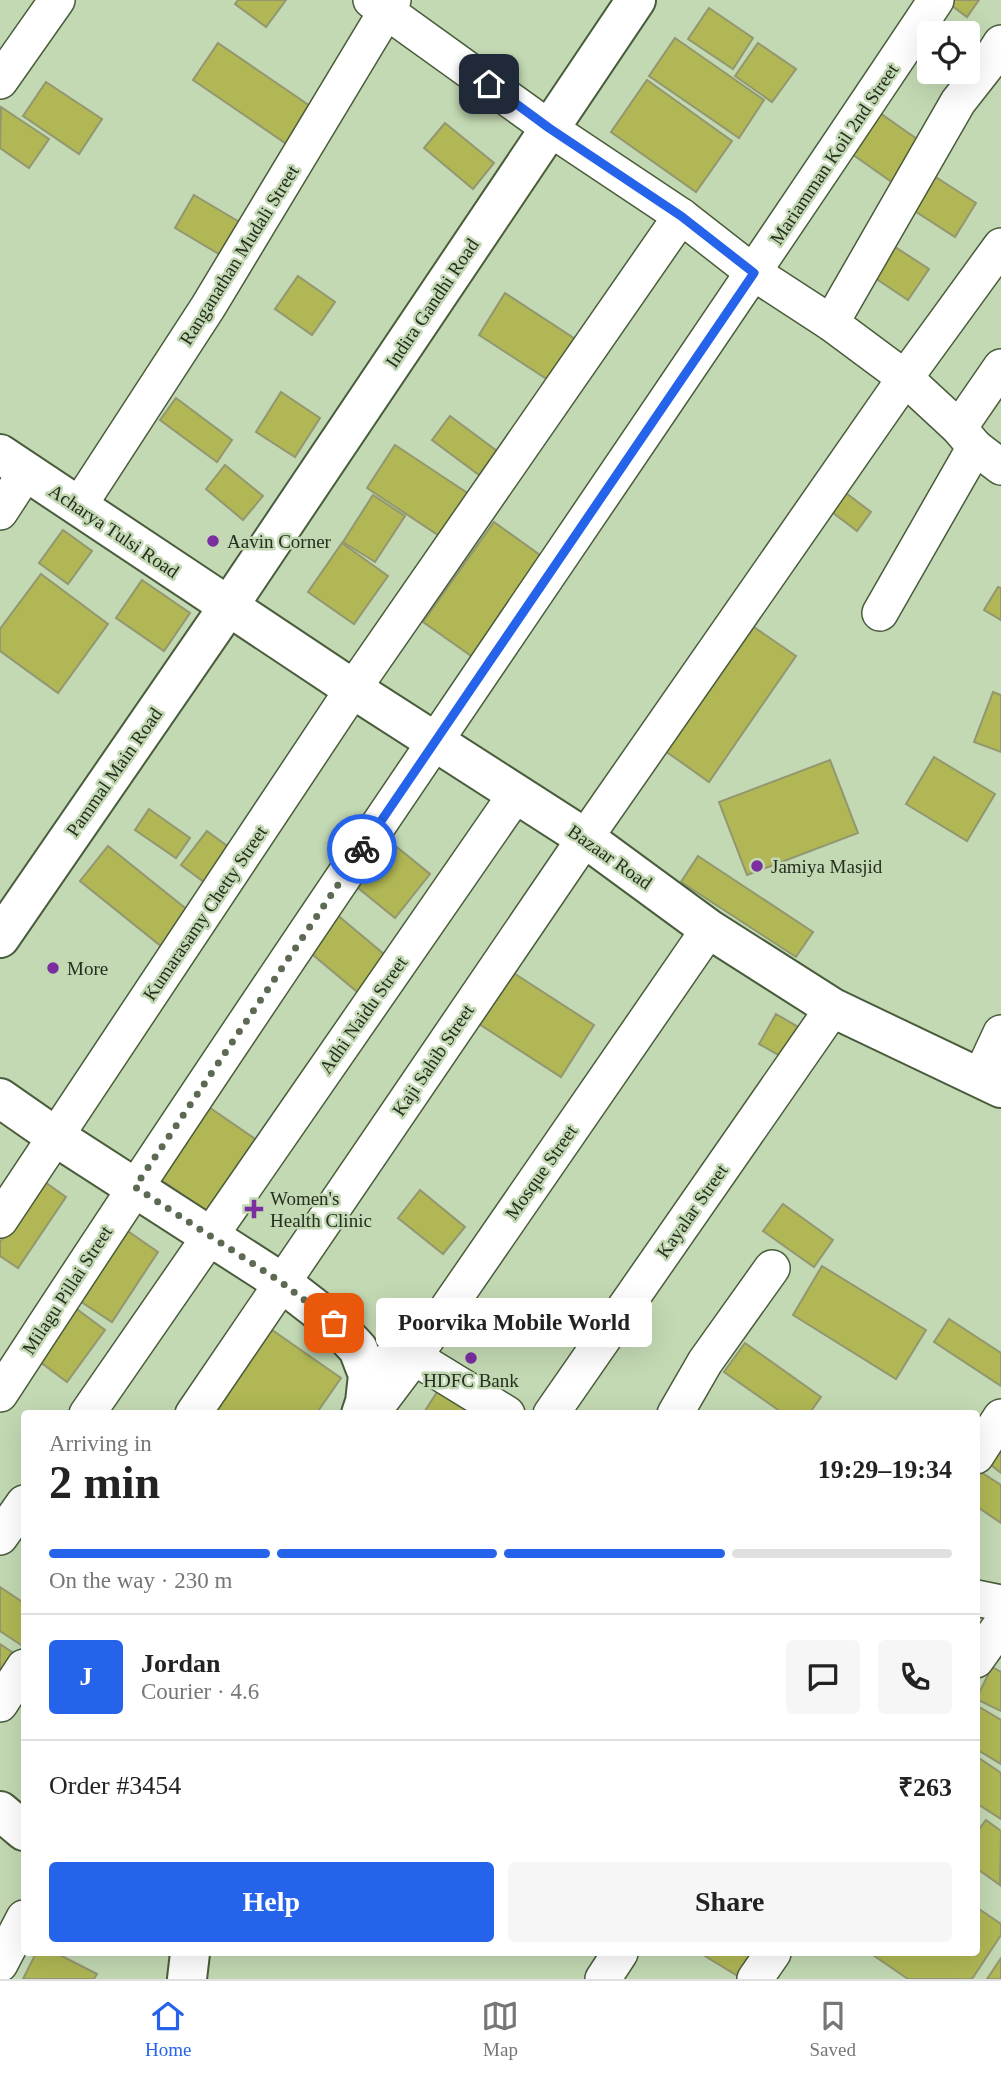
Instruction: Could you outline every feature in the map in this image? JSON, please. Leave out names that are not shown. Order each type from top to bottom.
[{"type":"main road","name":"Indira Gandhi Road","points":[[228,607],[636,0]]},
{"type":"main road","name":"Acharya Tulsi Road","points":[[13,463],[228,607]]},
{"type":"main road","name":"Bazaar Road","points":[[228,607],[585,838],[709,929],[833,1008],[990,1083]]},
{"type":"main road","name":"Pammal Main Road","points":[[0,938],[228,607]]},
{"type":"main road","points":[[0,1098],[56,1138],[281,1282],[334,1323],[358,1349],[368,1375],[362,1410]]},
{"type":"main road","points":[[0,1811],[21,1828]]},
{"type":"street","points":[[0,81],[57,0]]},
{"type":"street","name":"Mariamman Koil 2nd Street","points":[[435,742],[936,0]]},
{"type":"street","points":[[384,4],[549,128],[681,216],[754,273],[831,323],[905,378],[978,448]]},
{"type":"street","name":"Ranganathan Mudali Street","points":[[78,507],[208,307],[384,4]]},
{"type":"street","points":[[831,323],[958,102],[1001,43]]},
{"type":"street","name":"Kumarasamy Chetty Street","points":[[0,1220],[353,689],[681,216]]},
{"type":"street","name":"Kaji Sahib Street","points":[[196,1410],[585,838],[905,378],[1001,246]]},
{"type":"street","points":[[880,612],[978,448],[1001,367]]},
{"type":"street","points":[[0,512],[13,463]]},
{"type":"street","name":"Milagu Pillai Street","points":[[0,1394],[135,1187],[435,742]]},
{"type":"street","name":"Adhi Naidu Street","points":[[90,1410],[516,794]]},
{"type":"street","name":"Mosque Street","points":[[374,1410],[414,1357],[709,929]]},
{"type":"street","name":"Kayalar Street","points":[[554,1410],[833,1008]]},
{"type":"street","points":[[990,1083],[1001,1033]]},
{"type":"street","points":[[677,1410],[705,1362],[772,1268]]},
{"type":"street","points":[[358,1349],[386,1359],[414,1357],[500,1410]]},
{"type":"street","points":[[980,1450],[1001,1417]]},
{"type":"street","points":[[0,1537],[21,1507]]},
{"type":"street","points":[[980,1599],[1001,1603]]},
{"type":"street","points":[[980,1654],[1001,1625]]},
{"type":"street","points":[[0,1704],[21,1672]]},
{"type":"street","points":[[0,1964],[21,1924]]},
{"type":"street","points":[[603,1979],[618,1956]]},
{"type":"street","points":[[755,1979],[771,1956]]},
{"type":"building","points":[[238,0],[286,0],[266,27],[235,4]]},
{"type":"building","points":[[944,0],[979,0],[967,17]]},
{"type":"building","points":[[709,8],[753,38],[733,69],[688,39]]},
{"type":"building","points":[[675,38],[764,100],[739,138],[649,76]]},
{"type":"building","points":[[218,43],[313,108],[288,145],[193,80]]},
{"type":"building","points":[[758,43],[796,69],[772,102],[735,76]]},
{"type":"building","points":[[647,80],[732,141],[696,192],[611,132]]},
{"type":"building","points":[[46,82],[102,119],[79,154],[23,116]]},
{"type":"building","points":[[1,107],[49,139],[29,168],[0,148]]},
{"type":"building","points":[[880,113],[924,144],[896,185],[852,154]]},
{"type":"building","points":[[445,123],[494,163],[473,189],[424,148]]},
{"type":"building","points":[[928,172],[976,203],[955,237],[907,206]]},
{"type":"building","points":[[194,195],[253,230],[234,263],[175,228]]},
{"type":"building","points":[[889,243],[929,269],[908,300],[869,274]]},
{"type":"building","points":[[298,276],[335,302],[312,335],[275,309]]},
{"type":"building","points":[[505,293],[583,344],[556,385],[479,335]]},
{"type":"building","points":[[281,392],[320,418],[295,457],[256,432]]},
{"type":"building","points":[[176,398],[232,440],[217,462],[160,420]]},
{"type":"building","points":[[450,416],[497,451],[479,475],[432,440]]},
{"type":"building","points":[[395,445],[478,500],[450,543],[367,488]]},
{"type":"building","points":[[225,465],[263,496],[243,520],[206,489]]},
{"type":"building","points":[[842,490],[871,512],[857,531],[828,509]]},
{"type":"building","points":[[373,495],[405,516],[375,562],[343,542]]},
{"type":"building","points":[[494,522],[547,560],[477,660],[423,622]]},
{"type":"building","points":[[63,530],[92,551],[68,584],[39,563]]},
{"type":"building","points":[[342,543],[388,576],[354,624],[308,592]]},
{"type":"building","points":[[41,574],[108,624],[58,693],[0,651],[0,629]]},
{"type":"building","points":[[142,580],[190,613],[164,651],[116,618]]},
{"type":"building","points":[[998,587],[1001,588],[1001,620],[984,610]]},
{"type":"building","points":[[748,623],[796,656],[709,782],[661,748]]},
{"type":"building","points":[[993,692],[1001,695],[1001,752],[974,742]]},
{"type":"building","points":[[934,757],[995,794],[967,841],[906,804]]},
{"type":"building","points":[[830,760],[858,833],[747,875],[719,802]]},
{"type":"building","points":[[149,809],[190,838],[176,858],[135,830]]},
{"type":"building","points":[[207,831],[238,854],[212,888],[181,865]]},
{"type":"building","points":[[392,843],[430,874],[395,918],[357,887]]},
{"type":"building","points":[[108,846],[190,912],[162,947],[80,881]]},
{"type":"building","points":[[698,856],[813,932],[796,957],[681,882]]},
{"type":"building","points":[[335,913],[391,960],[362,996],[306,949]]},
{"type":"building","points":[[509,970],[594,1025],[561,1077],[476,1022]]},
{"type":"building","points":[[776,1014],[805,1031],[789,1061],[759,1044]]},
{"type":"building","points":[[203,1103],[261,1143],[211,1215],[153,1174]]},
{"type":"building","points":[[42,1180],[66,1197],[18,1268],[0,1256],[0,1242]]},
{"type":"building","points":[[420,1190],[465,1227],[443,1254],[398,1218]]},
{"type":"building","points":[[783,1204],[833,1240],[814,1267],[763,1231]]},
{"type":"building","points":[[119,1225],[158,1252],[112,1322],[72,1296]]},
{"type":"building","points":[[822,1266],[926,1330],[896,1379],[793,1315]]},
{"type":"building","points":[[70,1304],[105,1330],[67,1382],[32,1356]]},
{"type":"building","points":[[949,1319],[1001,1353],[1001,1386],[934,1342]]},
{"type":"building","points":[[265,1325],[341,1378],[319,1410],[212,1410],[207,1407]]},
{"type":"building","points":[[745,1343],[821,1397],[812,1410],[778,1410],[724,1372]]},
{"type":"building","points":[[439,1389],[469,1410],[426,1410]]},
{"type":"building","points":[[1001,1441],[1001,1473],[986,1461]]},
{"type":"building","points":[[980,1472],[1001,1485],[1001,1523],[980,1509]]},
{"type":"building","points":[[0,1587],[21,1601],[21,1645],[0,1631]]},
{"type":"building","points":[[0,1644],[21,1658],[21,1664],[0,1695]]},
{"type":"building","points":[[992,1667],[1001,1672],[1001,1711],[980,1701],[980,1691]]},
{"type":"building","points":[[980,1707],[1001,1720],[1001,1764],[980,1751]]},
{"type":"building","points":[[980,1759],[1001,1773],[1001,1819],[980,1806]]},
{"type":"building","points":[[986,1820],[1001,1831],[1000,1885],[980,1871],[980,1828]]},
{"type":"building","points":[[980,1910],[1001,1924],[1001,1935],[972,1979],[908,1979],[874,1956],[980,1956]]},
{"type":"building","points":[[34,1956],[62,1956],[97,1974],[94,1979],[23,1979]]},
{"type":"building","points":[[705,1956],[749,1956],[738,1976]]},
{"type":"building","points":[[1001,1958],[1001,1979],[987,1979]]},
{"type":"way so far","points":[[334,1323],[281,1282],[135,1187],[362,849]]},
{"type":"place","name":"Aavin Corner","points":[[213,541]]},
{"type":"place","name":"Jamiya Masjid","points":[[757,866]]},
{"type":"place","name":"More","points":[[53,968]]},
{"type":"place","name":"Women's Health Clinic","points":[[254,1209]]},
{"type":"place","name":"Poorvika Mobile World","points":[[334,1323]]},
{"type":"place","name":"HDFC Bank","points":[[471,1358]]},
{"type":"route","points":[[362,849],[754,273],[681,216],[549,128],[489,84]]}]
